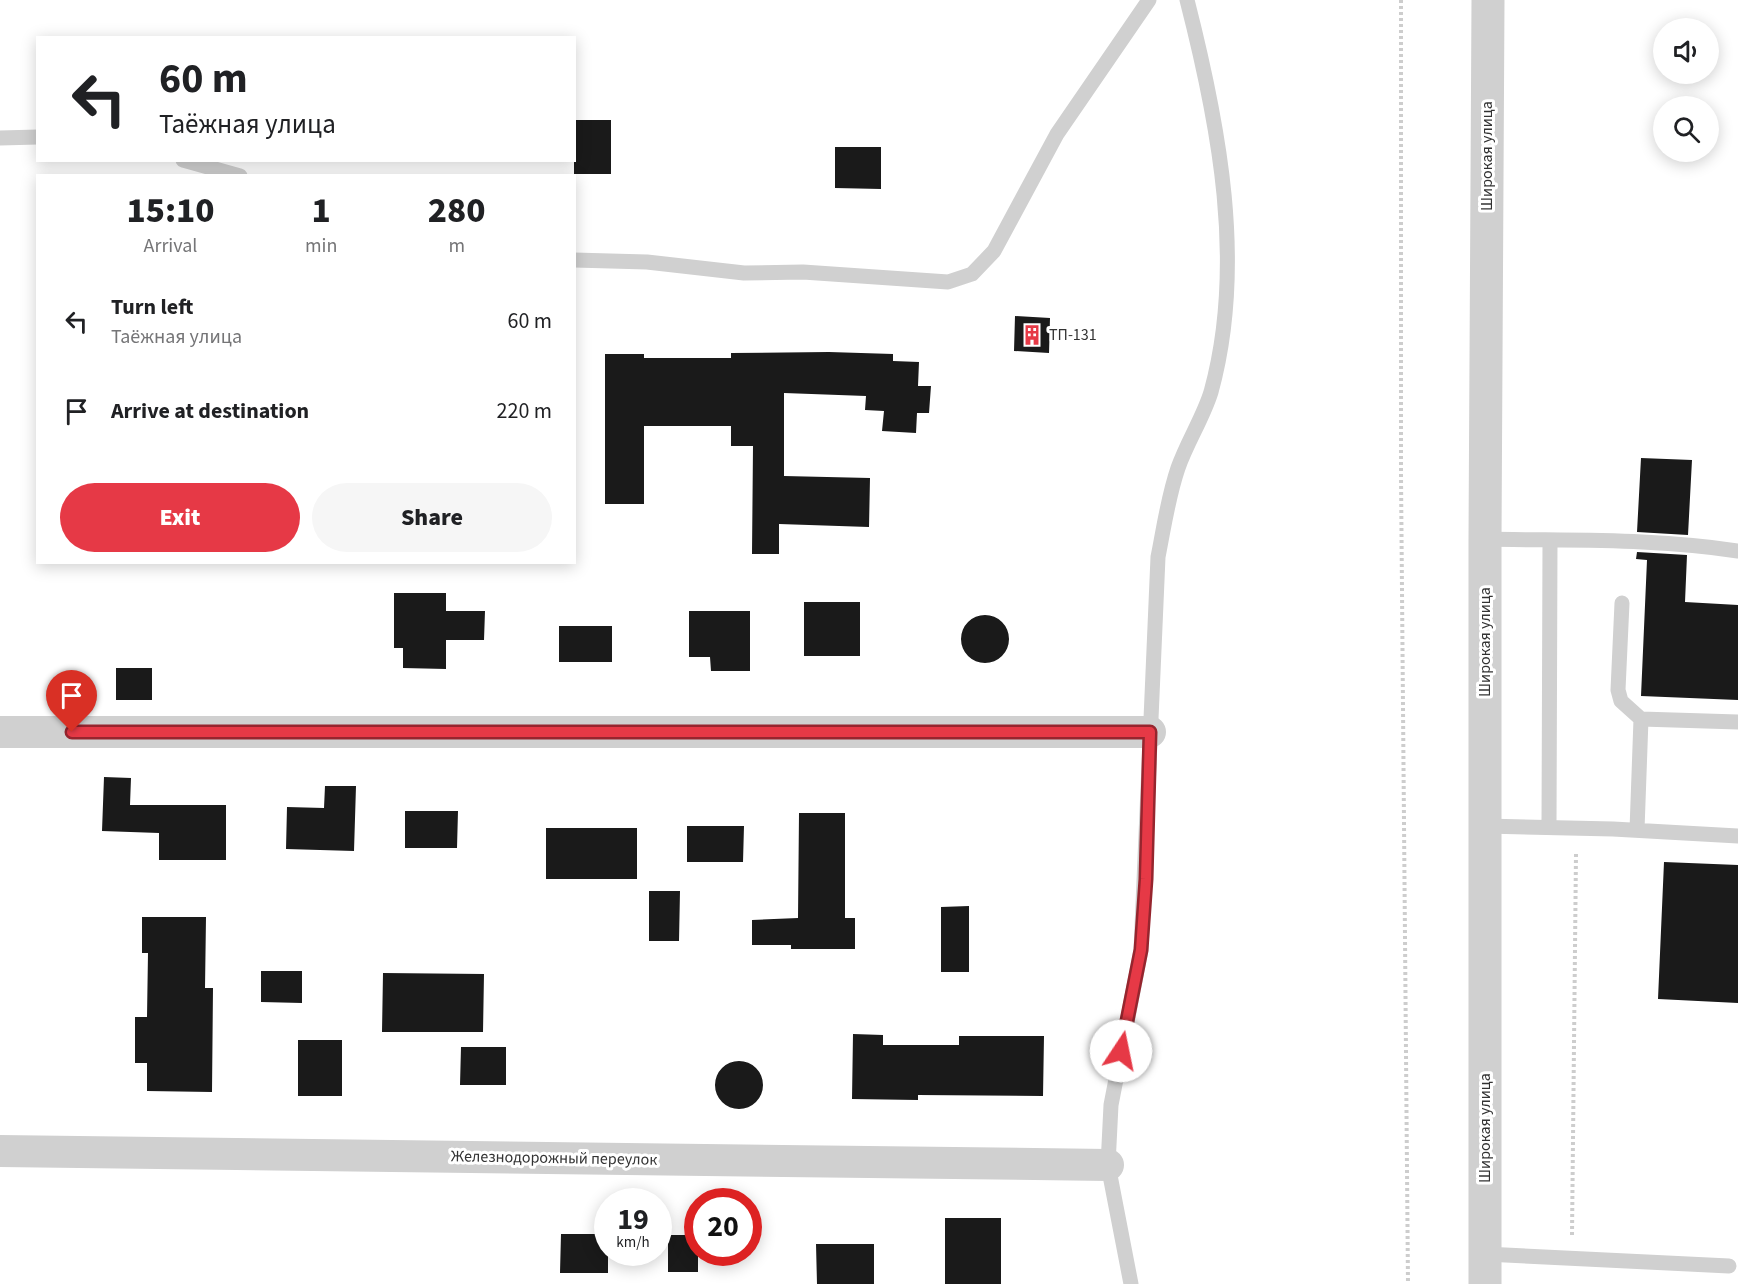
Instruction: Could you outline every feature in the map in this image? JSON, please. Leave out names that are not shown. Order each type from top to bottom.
[{"type":"street","name":"Широкая улица","points":[[1485,1269],[1488,0]]},
{"type":"street","points":[[0,732],[1150,732]]},
{"type":"street","name":"Железнодорожный переулок","points":[[0,1151],[1108,1165]]},
{"type":"lane","points":[[576,260],[647,262],[744,273],[803,272],[948,282],[972,274],[994,251],[1057,134],[1149,0]]},
{"type":"lane","points":[[1131,1284],[1108,1165],[1111,1105],[1141,950],[1146,879],[1158,557],[1168,501],[1179,467],[1210,393],[1224,323],[1228,267],[1223,194],[1209,93],[1187,0]]},
{"type":"lane","points":[[0,138],[36,138]]},
{"type":"lane","points":[[190,162],[233,174]]},
{"type":"lane","points":[[1485,539],[1710,547],[1738,551]]},
{"type":"lane","points":[[1549,827],[1550,540]]},
{"type":"lane","points":[[1622,603],[1618,690],[1621,701],[1641,719],[1738,722]]},
{"type":"lane","points":[[1637,830],[1641,719]]},
{"type":"lane","points":[[1485,826],[1637,830],[1738,836]]},
{"type":"lane","points":[[1485,1269],[1572,1258],[1729,1266]]},
{"type":"path","points":[[1401,0],[1401,475],[1408,1284]]},
{"type":"path","points":[[1572,1258],[1576,828]]},
{"type":"building","points":[[576,120],[611,120],[611,174],[574,174]]},
{"type":"building","points":[[835,147],[881,147],[881,189],[835,188]]},
{"type":"building","name":"ТП-131","points":[[1015,316],[1050,318],[1049,353],[1014,351]]},
{"type":"building","points":[[731,353],[893,354],[893,361],[919,362],[918,386],[931,386],[929,413],[917,413],[916,433],[882,431],[884,411],[865,410],[866,396],[784,393],[784,476],[870,478],[869,527],[779,524],[779,554],[752,554],[753,446],[731,446],[731,426],[644,426],[644,504],[605,504],[605,354],[644,354],[644,358],[731,358]]},
{"type":"building","points":[[1641,458],[1692,460],[1688,535],[1637,532]]},
{"type":"building","points":[[1637,552],[1687,555],[1685,602],[1738,605],[1738,700],[1641,696],[1647,560],[1636,559]]},
{"type":"building","points":[[394,593],[446,593],[446,611],[485,611],[484,640],[446,640],[446,669],[403,668],[403,648],[394,648]]},
{"type":"building","points":[[804,602],[860,602],[860,656],[804,656]]},
{"type":"building","points":[[689,611],[750,611],[750,671],[711,671],[710,657],[689,657]]},
{"type":"building","points":[[980,615],[990,615],[1002,622],[1009,634],[1009,644],[1002,656],[990,663],[980,663],[965,652],[961,644],[961,634],[972,619]]},
{"type":"building","points":[[559,626],[612,626],[612,662],[559,662]]},
{"type":"building","points":[[116,668],[152,668],[152,700],[116,700]]},
{"type":"building","points":[[104,777],[131,778],[130,805],[226,805],[226,860],[159,860],[159,833],[102,831]]},
{"type":"building","points":[[325,786],[356,786],[354,851],[286,849],[287,807],[324,808]]},
{"type":"building","points":[[405,811],[458,811],[457,848],[405,848]]},
{"type":"building","points":[[799,813],[845,813],[845,918],[855,918],[855,949],[791,949],[791,945],[752,945],[752,920],[798,918]]},
{"type":"building","points":[[687,826],[744,826],[743,862],[687,862]]},
{"type":"building","points":[[546,828],[637,828],[637,879],[546,879]]},
{"type":"building","points":[[1664,862],[1738,865],[1738,1003],[1658,999]]},
{"type":"building","points":[[649,891],[680,891],[679,941],[649,941]]},
{"type":"building","points":[[969,906],[969,972],[941,972],[941,907]]},
{"type":"building","points":[[142,917],[206,917],[205,988],[213,988],[212,1092],[147,1091],[147,1063],[135,1063],[135,1017],[147,1017],[148,953],[142,953]]},
{"type":"building","points":[[261,971],[302,971],[302,1003],[261,1002]]},
{"type":"building","points":[[383,973],[484,974],[483,1032],[382,1032]]},
{"type":"building","points":[[853,1034],[883,1035],[883,1045],[959,1045],[959,1036],[1044,1036],[1043,1096],[918,1095],[918,1100],[852,1099]]},
{"type":"building","points":[[298,1040],[342,1040],[342,1096],[298,1096]]},
{"type":"building","points":[[461,1047],[506,1047],[506,1085],[460,1085]]},
{"type":"building","points":[[734,1061],[744,1061],[756,1068],[763,1080],[763,1090],[756,1102],[744,1109],[734,1109],[719,1098],[715,1090],[715,1080],[726,1065]]},
{"type":"building","points":[[945,1218],[1001,1218],[1001,1284],[945,1284]]},
{"type":"building","points":[[561,1234],[594,1234],[594,1266],[608,1266],[608,1273],[560,1273]]},
{"type":"building","points":[[672,1235],[684,1235],[684,1266],[698,1266],[698,1272],[668,1272],[668,1266],[672,1266]]},
{"type":"building","points":[[816,1244],[874,1244],[874,1284],[817,1284]]},
{"type":"place","name":"ТП-131","points":[[1032,335]]},
{"type":"route","points":[[72,732],[1150,732],[1146,879],[1141,950],[1121,1051]]}]
